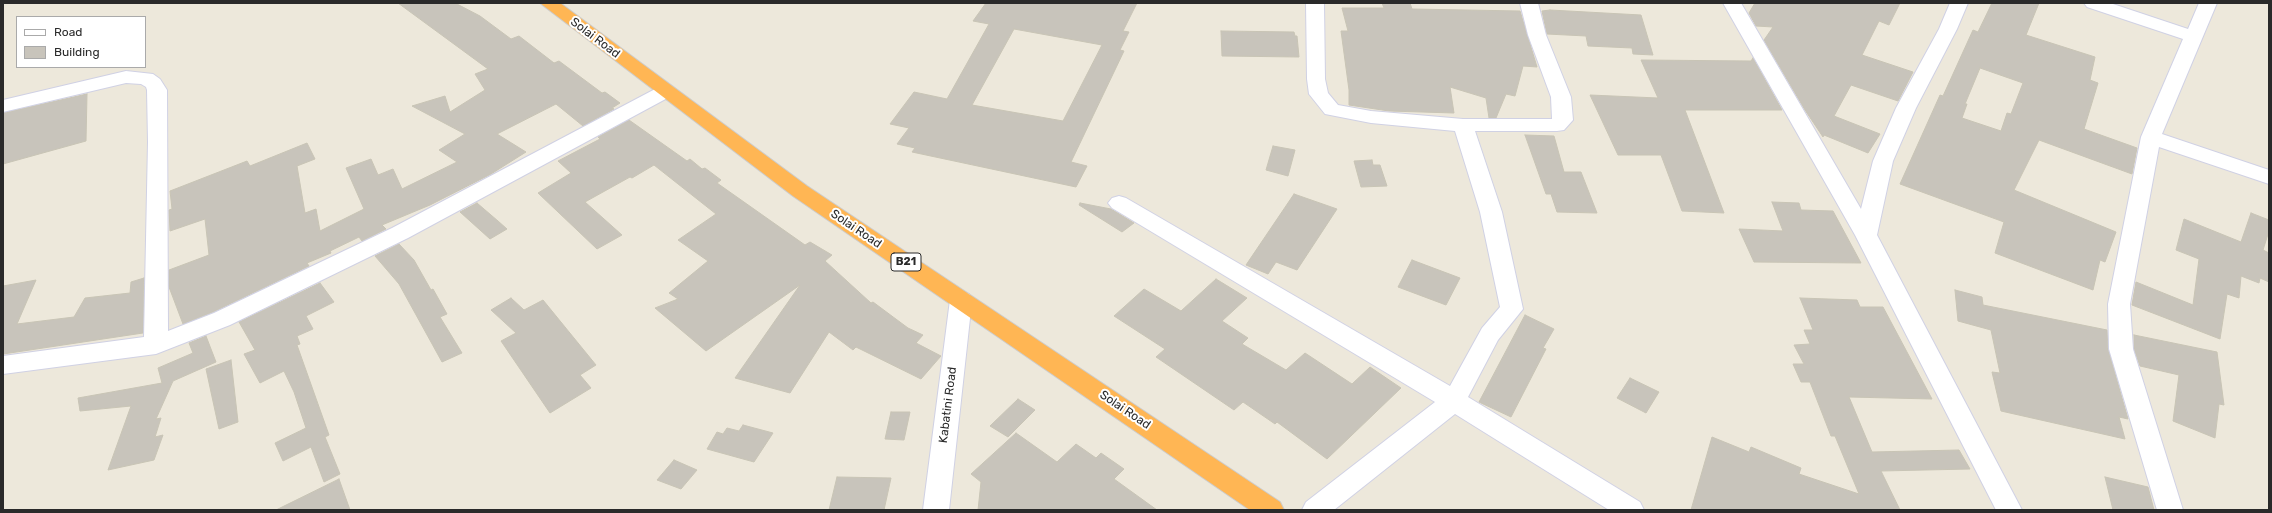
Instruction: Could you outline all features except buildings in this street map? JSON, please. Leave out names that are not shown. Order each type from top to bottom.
[{"type":"highway","name":"Solai Road","points":[[549,3],[800,191],[1271,510]]},
{"type":"street","points":[[1315,3],[1315,68],[1319,94],[1332,110],[1371,117],[1463,125],[1557,125],[1563,120],[1560,97],[1537,35],[1529,3]]},
{"type":"street","points":[[1732,3],[1866,235],[2009,510]]},
{"type":"street","points":[[1866,235],[1883,161],[1906,108],[1948,30],[1959,3]]},
{"type":"street","points":[[2093,3],[2194,37]]},
{"type":"street","points":[[2170,510],[2121,349],[2119,304],[2151,138],[2208,3]]},
{"type":"street","points":[[3,106],[126,77],[146,78],[153,83],[157,90],[158,142],[156,345]]},
{"type":"street","points":[[3,365],[156,345],[222,319],[400,233],[666,91]]},
{"type":"street","points":[[1314,510],[1454,401],[1490,334],[1512,309],[1491,212],[1463,125]]},
{"type":"street","points":[[2151,138],[2269,177]]},
{"type":"street","points":[[1119,203],[1454,401],[1631,510]]},
{"type":"street","name":"Kabatini Road","points":[[936,510],[961,300]]}]
